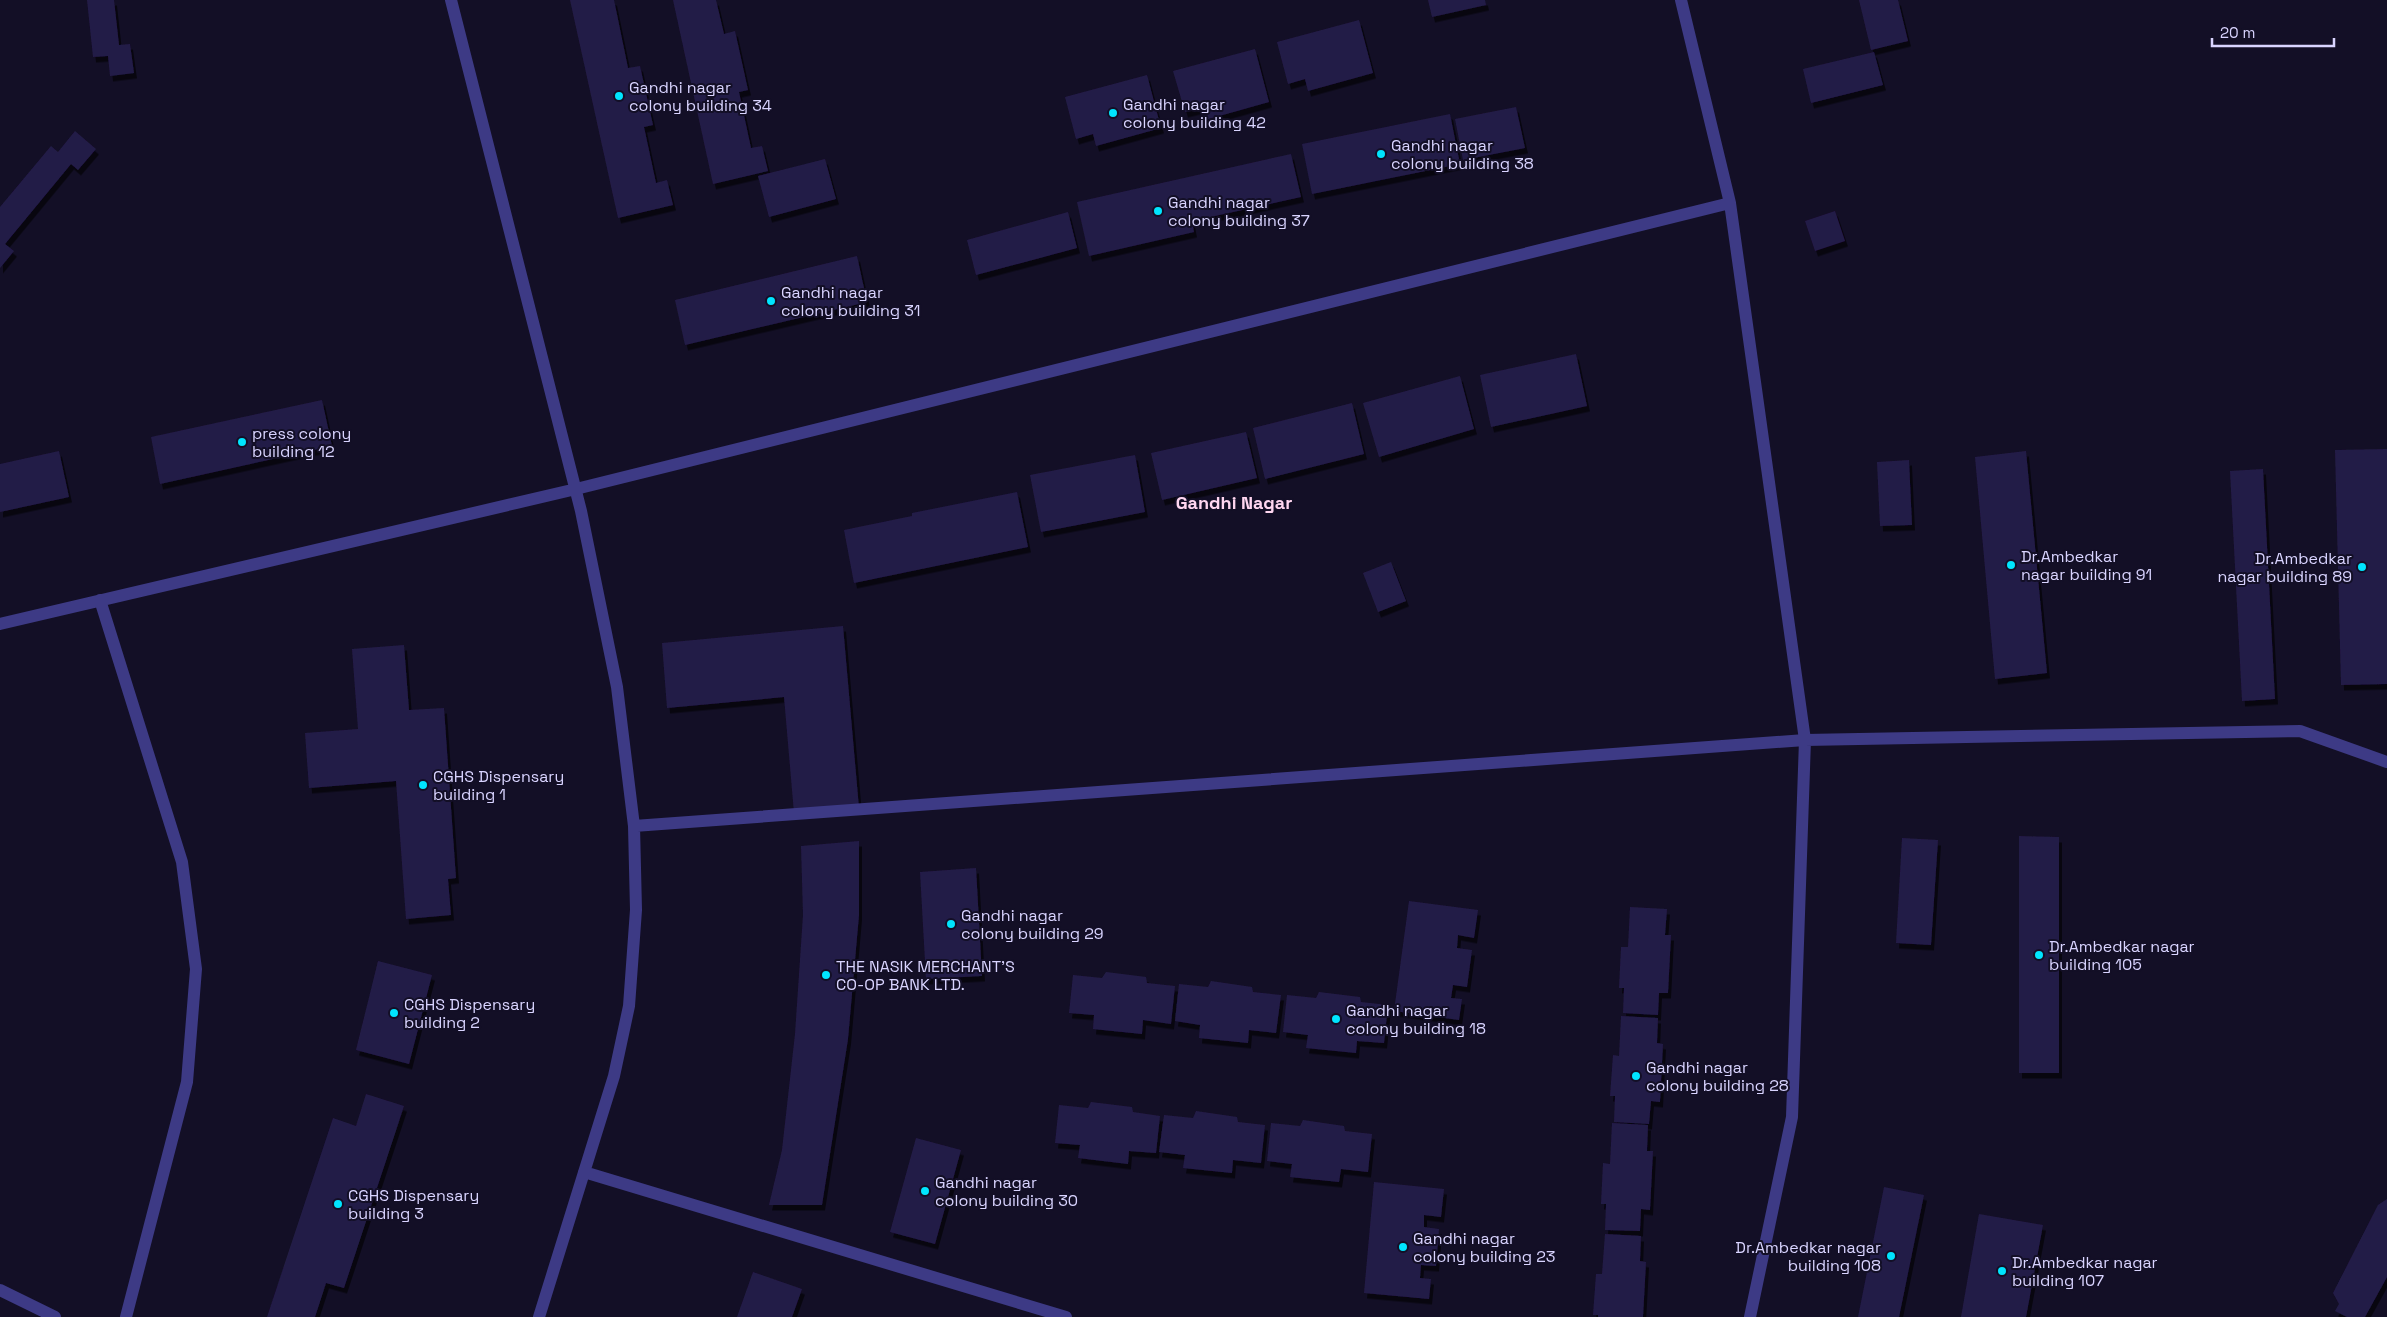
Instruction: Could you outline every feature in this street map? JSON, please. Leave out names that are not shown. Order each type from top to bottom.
[{"type":"street","points":[[451,0],[576,489],[617,687],[634,826],[636,910],[629,1006],[614,1076],[539,1317]]},
{"type":"street","points":[[1681,0],[1730,203],[1805,740],[1792,1117],[1750,1317]]},
{"type":"street","points":[[0,624],[576,489],[1730,203]]},
{"type":"street","points":[[100,600],[182,862],[196,969],[187,1082],[126,1317]]},
{"type":"street","points":[[634,826],[1805,740],[2300,731],[2387,762]]},
{"type":"street","points":[[584,1172],[1066,1317]]},
{"type":"street","points":[[0,1290],[55,1317]]},
{"type":"building","points":[[87,0],[114,0],[119,45],[130,44],[134,73],[110,76],[108,56],[93,57]]},
{"type":"building","name":"Gandhi nagar colony building 34","points":[[570,0],[614,0],[628,68],[640,66],[653,125],[644,127],[656,183],[667,180],[673,205],[618,218]]},
{"type":"building","points":[[673,0],[716,0],[724,34],[735,31],[748,90],[739,92],[751,148],[762,146],[768,171],[713,184]]},
{"type":"building","points":[[1428,0],[1485,0],[1486,5],[1432,17]]},
{"type":"building","points":[[1859,0],[1898,0],[1908,41],[1871,50]]},
{"type":"building","points":[[1359,20],[1373,73],[1308,91],[1305,79],[1288,84],[1277,42]]},
{"type":"building","points":[[1255,49],[1269,102],[1205,120],[1202,108],[1185,112],[1173,71]]},
{"type":"building","points":[[1874,52],[1883,85],[1811,103],[1803,69]]},
{"type":"building","name":"Gandhi nagar colony building 42","points":[[1147,75],[1161,128],[1096,146],[1093,134],[1076,139],[1065,97]]},
{"type":"building","points":[[1516,107],[1525,148],[1463,160],[1455,119]]},
{"type":"building","name":"Gandhi nagar colony building 38","points":[[1450,114],[1460,164],[1312,194],[1302,144]]},
{"type":"building","points":[[75,131],[96,149],[78,170],[71,164],[5,244],[14,251],[0,268],[0,207],[51,146],[58,152]]},
{"type":"building","name":"Gandhi nagar colony building 37","points":[[1291,154],[1301,197],[1192,221],[1194,232],[1089,256],[1077,202]]},
{"type":"building","points":[[825,159],[836,199],[769,217],[758,176]]},
{"type":"building","points":[[1835,211],[1845,241],[1815,251],[1805,221]]},
{"type":"building","points":[[1068,212],[1077,248],[976,275],[967,240]]},
{"type":"building","name":"Gandhi nagar colony building 31","points":[[857,256],[867,302],[685,345],[675,300]]},
{"type":"building","points":[[1576,354],[1587,406],[1491,427],[1480,375]]},
{"type":"building","points":[[1460,376],[1474,429],[1379,457],[1363,403]]},
{"type":"building","name":"press colony building 12","points":[[322,400],[332,446],[160,484],[151,437]]},
{"type":"building","points":[[1352,403],[1364,454],[1265,479],[1253,428]]},
{"type":"building","points":[[1246,432],[1257,478],[1162,500],[1151,453]]},
{"type":"building","name":"Dr.Ambedkar nagar building 89","points":[[2387,449],[2387,684],[2341,685],[2335,450]]},
{"type":"building","points":[[59,451],[69,497],[0,512],[0,464]]},
{"type":"building","name":"Dr.Ambedkar nagar building 91","points":[[2026,451],[2047,673],[1995,679],[1975,457]]},
{"type":"building","points":[[1135,455],[1145,512],[1041,532],[1030,475]]},
{"type":"building","points":[[1909,460],[1912,525],[1880,526],[1877,462]]},
{"type":"building","points":[[2263,469],[2275,699],[2242,701],[2230,471]]},
{"type":"building","points":[[1017,492],[1028,547],[854,583],[844,530],[912,516],[912,513]]},
{"type":"building","points":[[1391,562],[1406,601],[1378,612],[1363,573]]},
{"type":"building","points":[[843,626],[859,808],[794,813],[784,697],[667,708],[662,643]]},
{"type":"building","name":"CGHS Dispensary building 1","points":[[404,645],[409,710],[444,708],[456,878],[448,879],[451,915],[406,919],[396,781],[309,788],[305,733],[358,729],[352,649]]},
{"type":"building","name":"Dr.Ambedkar nagar building 105","points":[[2019,836],[2059,837],[2059,1073],[2019,1073]]},
{"type":"building","points":[[1902,838],[1938,840],[1931,945],[1896,943]]},
{"type":"building","name":"THE NASIK MERCHANT'S CO-OP BANK LTD.","points":[[859,841],[859,915],[848,1039],[822,1205],[769,1205],[782,1150],[795,1034],[803,915],[801,846]]},
{"type":"building","name":"Gandhi nagar colony building 29","points":[[976,868],[982,976],[926,979],[920,872]]},
{"type":"building","points":[[1409,901],[1478,910],[1474,938],[1458,935],[1457,948],[1472,950],[1467,987],[1453,985],[1451,998],[1462,999],[1459,1020],[1394,1011]]},
{"type":"building","name":"Gandhi nagar colony building 28","points":[[1630,907],[1667,909],[1665,935],[1671,935],[1668,993],[1659,993],[1658,1015],[1623,1013],[1624,988],[1619,988],[1621,947],[1628,947]]},
{"type":"building","name":"CGHS Dispensary building 2","points":[[378,961],[432,975],[409,1064],[356,1050]]},
{"type":"building","points":[[1106,972],[1146,977],[1147,983],[1175,986],[1171,1024],[1143,1020],[1142,1034],[1093,1029],[1094,1015],[1069,1013],[1073,975],[1102,978]]},
{"type":"building","points":[[1211,981],[1252,987],[1253,992],[1281,995],[1276,1033],[1249,1030],[1248,1043],[1199,1038],[1200,1025],[1175,1021],[1179,984],[1208,987]]},
{"type":"building","name":"Gandhi nagar colony building 18","points":[[1319,992],[1360,997],[1361,1002],[1388,1005],[1384,1043],[1357,1041],[1356,1053],[1306,1048],[1308,1035],[1283,1032],[1287,995],[1316,998]]},
{"type":"building","name":"Gandhi nagar colony building 28","points":[[1621,1016],[1658,1018],[1657,1043],[1663,1044],[1660,1102],[1651,1101],[1649,1124],[1614,1122],[1615,1096],[1610,1096],[1613,1055],[1619,1056]]},
{"type":"building","name":"CGHS Dispensary building 3","points":[[366,1094],[404,1106],[344,1288],[326,1283],[315,1317],[267,1317],[333,1118],[356,1126]]},
{"type":"building","points":[[1091,1102],[1132,1107],[1133,1112],[1160,1116],[1156,1153],[1129,1151],[1128,1164],[1078,1158],[1080,1145],[1055,1143],[1059,1105],[1088,1108]]},
{"type":"building","points":[[1196,1111],[1237,1117],[1238,1122],[1265,1125],[1261,1163],[1233,1160],[1232,1173],[1183,1168],[1185,1155],[1159,1152],[1164,1115],[1193,1118]]},
{"type":"building","points":[[1303,1120],[1344,1126],[1345,1131],[1372,1134],[1368,1172],[1341,1169],[1339,1182],[1290,1177],[1292,1164],[1267,1161],[1271,1123],[1300,1126]]},
{"type":"building","name":"Gandhi nagar colony building 28","points":[[1612,1123],[1648,1125],[1647,1151],[1653,1151],[1650,1210],[1641,1209],[1640,1231],[1605,1230],[1606,1204],[1601,1204],[1603,1163],[1610,1164]]},
{"type":"building","name":"Gandhi nagar colony building 30","points":[[916,1138],[961,1150],[935,1244],[890,1232]]},
{"type":"building","name":"Gandhi nagar colony building 23","points":[[1374,1182],[1444,1189],[1441,1217],[1424,1215],[1424,1227],[1439,1229],[1436,1266],[1421,1265],[1420,1278],[1431,1279],[1429,1299],[1364,1293]]},
{"type":"building","name":"Dr.Ambedkar nagar building 108","points":[[1884,1187],[1924,1195],[1899,1317],[1858,1317]]},
{"type":"building","points":[[2387,1199],[2387,1277],[2365,1317],[2347,1317],[2335,1311],[2339,1304],[2333,1293],[2378,1205]]},
{"type":"building","name":"Dr.Ambedkar nagar building 107","points":[[1979,1214],[2043,1225],[2026,1317],[1961,1317]]},
{"type":"building","points":[[1605,1234],[1641,1236],[1640,1261],[1646,1262],[1643,1317],[1598,1317],[1598,1315],[1593,1315],[1596,1274],[1602,1274]]},
{"type":"building","points":[[753,1272],[802,1289],[792,1317],[737,1317]]},
{"type":"place","name":"Gandhi nagar colony building 34","points":[[619,96]]},
{"type":"place","name":"Gandhi nagar colony building 42","points":[[1113,113]]},
{"type":"place","name":"Gandhi nagar colony building 38","points":[[1381,154]]},
{"type":"place","name":"Gandhi nagar colony building 37","points":[[1158,211]]},
{"type":"place","name":"Gandhi nagar colony building 31","points":[[771,301]]},
{"type":"place","name":"press colony building 12","points":[[242,442]]},
{"type":"place","name":"Dr.Ambedkar nagar building 91","points":[[2011,565]]},
{"type":"place","name":"Dr.Ambedkar nagar building 89","points":[[2362,567]]},
{"type":"place","name":"CGHS Dispensary building 1","points":[[423,785]]},
{"type":"place","name":"Gandhi nagar colony building 29","points":[[951,924]]},
{"type":"place","name":"Dr.Ambedkar nagar building 105","points":[[2039,955]]},
{"type":"place","name":"THE NASIK MERCHANT'S CO-OP BANK LTD.","points":[[826,975]]},
{"type":"place","name":"CGHS Dispensary building 2","points":[[394,1013]]},
{"type":"place","name":"Gandhi nagar colony building 18","points":[[1336,1019]]},
{"type":"place","name":"Gandhi nagar colony building 28","points":[[1636,1076]]},
{"type":"place","name":"Gandhi nagar colony building 30","points":[[925,1191]]},
{"type":"place","name":"CGHS Dispensary building 3","points":[[338,1204]]},
{"type":"place","name":"Gandhi nagar colony building 23","points":[[1403,1247]]},
{"type":"place","name":"Dr.Ambedkar nagar building 108","points":[[1891,1256]]},
{"type":"place","name":"Dr.Ambedkar nagar building 107","points":[[2002,1271]]},
{"type":"district","name":"Gandhi Nagar","points":[[1234,503]]}]
